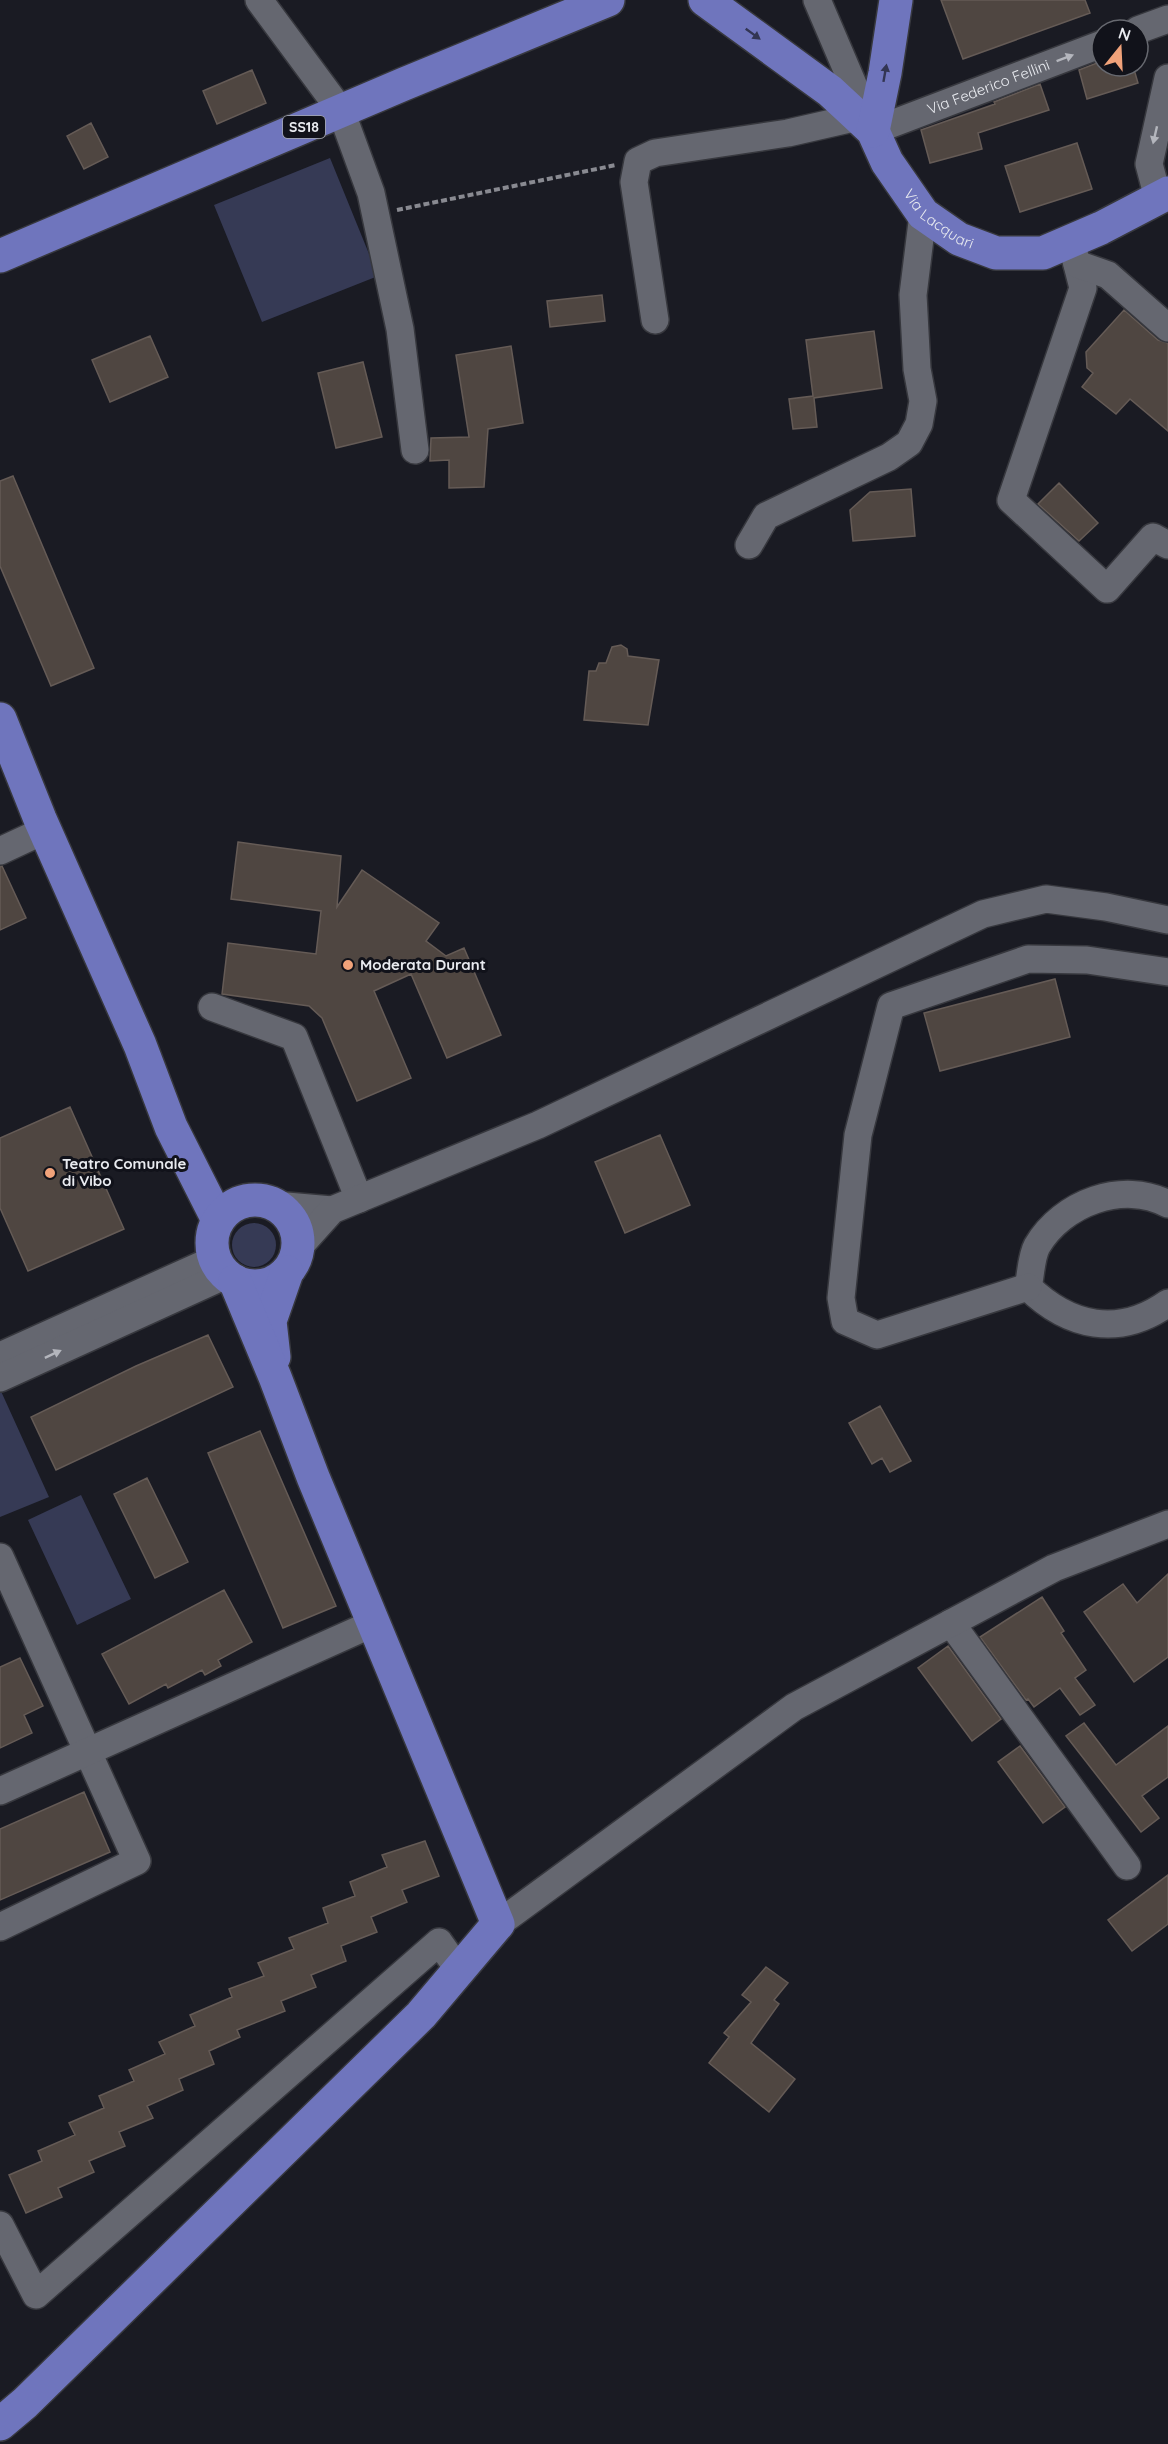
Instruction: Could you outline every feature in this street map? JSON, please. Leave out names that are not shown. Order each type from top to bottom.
[{"type":"main road","name":"SS18","points":[[0,256],[608,0]]},
{"type":"main road","points":[[705,0],[830,91],[865,124],[885,73],[896,0]]},
{"type":"main road","name":"Via Lacquari","points":[[865,124],[887,162],[923,214],[959,239],[996,253],[1074,253],[1101,228],[1163,195]]},
{"type":"main road","points":[[0,719],[45,830],[140,1045],[221,1255],[275,1377],[313,1477],[498,1924],[421,2015],[25,2403],[0,2424]]},
{"type":"main road","points":[[171,1127],[214,1181],[285,1213],[293,1223],[297,1236],[292,1260],[270,1320],[275,1377]]},
{"type":"main road","points":[[266,1203],[239,1203],[224,1213],[221,1255],[249,1286],[262,1286],[276,1281],[292,1260]]},
{"type":"street","points":[[259,0],[341,111],[370,193],[400,329],[415,450]]},
{"type":"street","name":"Via Lacquari","points":[[817,0],[865,124]]},
{"type":"street","points":[[1150,26],[1168,19]]},
{"type":"street","name":"Via Federico Fellini","points":[[638,161],[655,153],[865,124],[1090,48]]},
{"type":"street","points":[[1163,195],[1149,164],[1168,78]]},
{"type":"street","points":[[638,161],[634,182],[655,320]]},
{"type":"street","points":[[749,545],[766,516],[889,457],[909,443],[919,424],[922,401],[917,369],[913,295],[923,214]]},
{"type":"street","points":[[1074,253],[1108,275],[1168,328]]},
{"type":"street","points":[[1074,253],[1083,288],[1011,500],[1107,589],[1153,537],[1168,544]]},
{"type":"street","points":[[0,851],[45,830]]},
{"type":"street","points":[[292,1260],[332,1210],[538,1125],[983,914],[1046,899],[1106,907],[1168,920]]},
{"type":"street","points":[[891,1006],[1028,959],[1087,960],[1168,972]]},
{"type":"street","points":[[887,960],[891,1006],[858,1135],[841,1298],[845,1321],[877,1335],[1028,1287]]},
{"type":"street","points":[[212,1007],[294,1037],[358,1199]]},
{"type":"street","points":[[1028,1287],[1035,1249],[1048,1230],[1061,1217],[1087,1203],[1119,1193],[1154,1196],[1168,1204]]},
{"type":"street","points":[[266,1203],[332,1210]]},
{"type":"street","points":[[0,1339],[221,1255]]},
{"type":"street","points":[[0,1356],[221,1255]]},
{"type":"street","points":[[0,1378],[221,1255]]},
{"type":"street","points":[[1028,1287],[1046,1304],[1076,1318],[1109,1326],[1141,1318],[1168,1303]]},
{"type":"street","points":[[498,1924],[794,1707],[1054,1568],[1168,1524]]},
{"type":"street","points":[[0,1557],[137,1861],[0,1926]]},
{"type":"street","points":[[0,1791],[374,1623]]},
{"type":"street","points":[[951,1623],[1127,1866]]},
{"type":"street","points":[[0,2225],[36,2295],[439,1942],[459,1970]]},
{"type":"path","points":[[375,214],[638,161]]},
{"type":"shaded area","points":[[330,158],[378,276],[262,322],[214,205]]},
{"type":"shaded area","points":[[254,1223],[263,1224],[270,1229],[275,1236],[275,1254],[270,1261],[263,1266],[254,1267],[245,1266],[238,1261],[233,1254],[232,1245],[233,1236],[238,1229],[245,1224]]},
{"type":"shaded area","points":[[0,1389],[49,1497],[0,1517]]},
{"type":"shaded area","points":[[81,1495],[131,1599],[77,1625],[28,1520]]},
{"type":"building","points":[[941,0],[1085,0],[1090,13],[963,59]]},
{"type":"building","points":[[1090,66],[1090,78],[1137,78],[1138,83],[1087,99],[1079,70]]},
{"type":"building","points":[[252,70],[266,103],[217,124],[203,91]]},
{"type":"building","points":[[1040,84],[1049,110],[978,133],[982,149],[930,163],[921,130],[995,104],[994,102]]},
{"type":"building","points":[[91,123],[108,157],[84,169],[67,136]]},
{"type":"building","points":[[1077,143],[1092,189],[1020,212],[1005,166]]},
{"type":"building","points":[[602,295],[605,321],[550,327],[547,301]]},
{"type":"building","points":[[1124,310],[1158,340],[1168,343],[1168,431],[1130,399],[1116,414],[1082,387],[1093,373],[1087,368],[1086,352]]},
{"type":"building","points":[[874,331],[882,388],[814,398],[817,427],[793,429],[789,399],[813,396],[806,340]]},
{"type":"building","points":[[150,336],[168,377],[110,402],[92,360]]},
{"type":"building","points":[[511,346],[523,423],[488,429],[484,487],[449,488],[449,460],[430,461],[431,438],[469,437],[456,355]]},
{"type":"building","points":[[363,362],[382,437],[336,448],[318,373]]},
{"type":"building","points":[[13,476],[94,668],[51,686],[0,566],[0,481]]},
{"type":"building","points":[[1059,483],[1098,523],[1079,541],[1038,504]]},
{"type":"building","points":[[911,489],[915,536],[853,541],[850,510],[870,492]]},
{"type":"building","points":[[621,645],[627,649],[628,656],[659,660],[648,725],[584,720],[589,671],[596,671],[599,663],[606,663],[612,647]]},
{"type":"building","name":"Moderata Durant","points":[[238,842],[341,856],[337,907],[362,870],[439,923],[426,941],[446,956],[464,948],[501,1035],[447,1058],[411,974],[374,991],[411,1078],[357,1101],[322,1018],[309,1006],[222,994],[228,943],[316,954],[321,911],[231,899]]},
{"type":"building","points":[[2,866],[26,918],[0,930],[0,867]]},
{"type":"building","points":[[1055,979],[1070,1037],[940,1071],[924,1013]]},
{"type":"building","name":"Teatro Comunale di Vibo","points":[[70,1107],[124,1229],[28,1271],[0,1208],[0,1138]]},
{"type":"building","points":[[660,1135],[690,1205],[625,1233],[595,1162]]},
{"type":"building","points":[[208,1335],[233,1387],[56,1470],[31,1417],[136,1366]]},
{"type":"building","points":[[880,1406],[911,1461],[890,1472],[882,1458],[872,1464],[849,1423]]},
{"type":"building","points":[[260,1431],[336,1606],[283,1628],[208,1453]]},
{"type":"building","points":[[147,1478],[188,1562],[155,1578],[114,1494]]},
{"type":"building","points":[[1168,1574],[1168,1657],[1134,1682],[1084,1612],[1123,1584],[1137,1603]]},
{"type":"building","points":[[224,1590],[252,1642],[218,1660],[221,1666],[205,1675],[202,1670],[168,1688],[166,1684],[129,1704],[102,1654]]},
{"type":"building","points":[[1042,1597],[1064,1631],[1061,1633],[1086,1670],[1075,1678],[1095,1705],[1080,1715],[1060,1688],[1034,1707],[1028,1699],[1026,1700],[980,1637]]},
{"type":"building","points":[[948,1646],[1001,1719],[972,1741],[918,1668]]},
{"type":"building","points":[[20,1658],[43,1706],[24,1715],[32,1733],[0,1748],[0,1667]]},
{"type":"building","points":[[1084,1723],[1116,1765],[1168,1726],[1168,1777],[1142,1796],[1159,1818],[1141,1832],[1066,1736]]},
{"type":"building","points":[[1020,1746],[1065,1807],[1043,1823],[998,1762]]},
{"type":"building","points":[[84,1792],[110,1852],[0,1900],[0,1829]]},
{"type":"building","points":[[425,1841],[439,1876],[402,1890],[407,1902],[371,1917],[377,1932],[341,1946],[346,1961],[311,1975],[316,1987],[281,2001],[285,2011],[237,2030],[240,2037],[209,2051],[214,2064],[179,2079],[183,2090],[147,2106],[153,2118],[119,2132],[125,2146],[89,2161],[94,2172],[58,2188],[62,2197],[26,2213],[9,2175],[42,2161],[38,2151],[75,2135],[69,2123],[104,2108],[99,2096],[134,2081],[129,2070],[165,2054],[159,2042],[195,2026],[190,2015],[232,1997],[229,1989],[264,1976],[258,1963],[294,1949],[289,1938],[328,1923],[323,1908],[355,1896],[350,1882],[387,1867],[382,1855]]},
{"type":"building","points":[[1168,1875],[1168,1924],[1132,1951],[1108,1920]]},
{"type":"building","points":[[766,1967],[788,1983],[774,2000],[779,2004],[751,2043],[795,2079],[769,2112],[709,2063],[729,2037],[724,2033],[751,2002],[742,1995]]},
{"type":"place","name":"Moderata Durant","points":[[348,965]]},
{"type":"place","name":"Teatro Comunale di Vibo","points":[[50,1173]]}]
